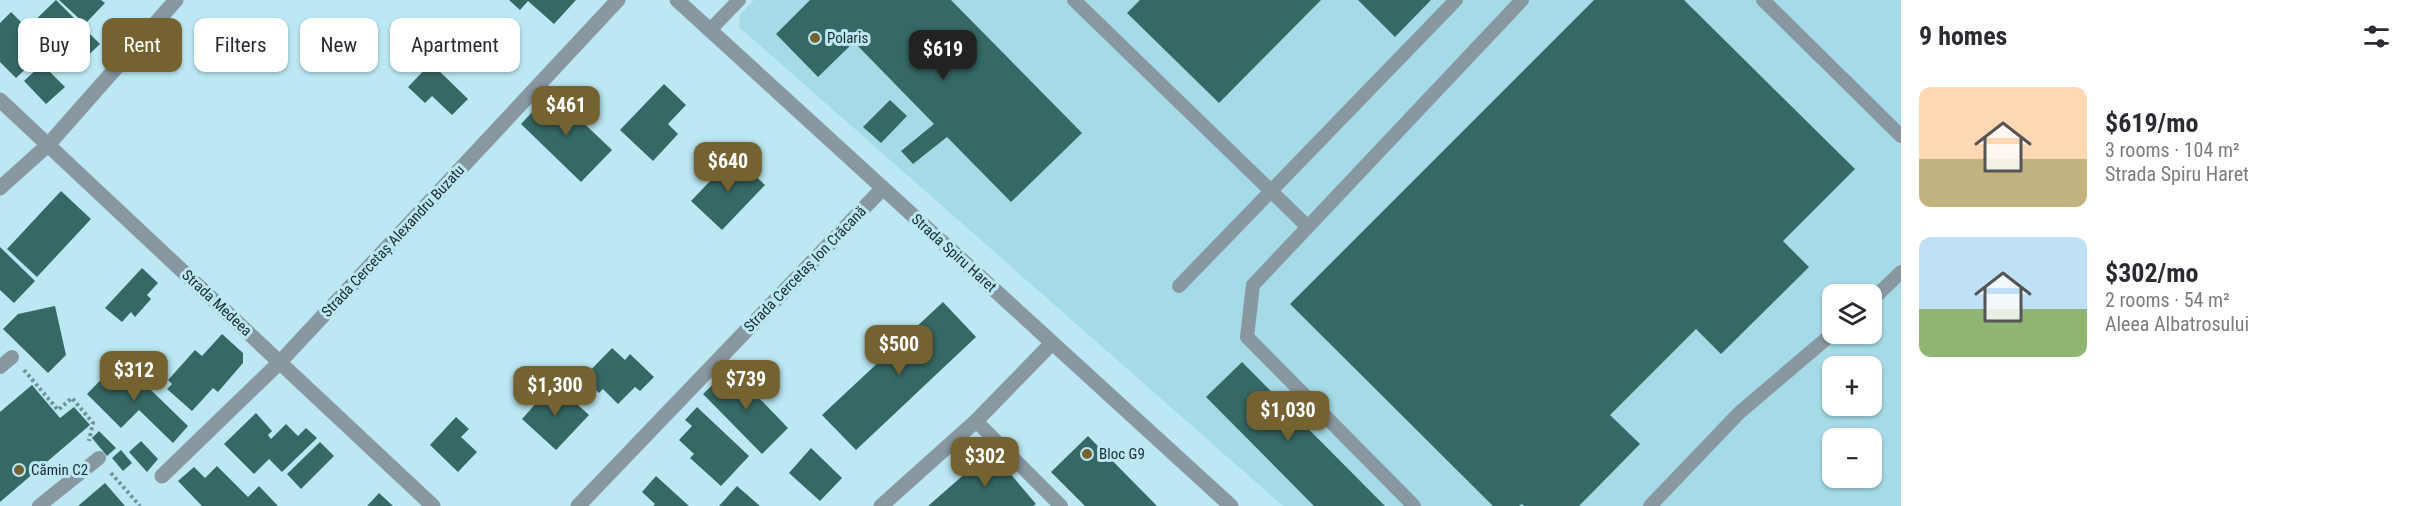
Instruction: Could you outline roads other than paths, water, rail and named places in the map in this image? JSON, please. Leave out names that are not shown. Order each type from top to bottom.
[{"type":"street","points":[[0,188],[48,145],[176,0]]},
{"type":"street","name":"Strada Cercetaș Alexandru Buzatu","points":[[162,476],[280,362],[618,0]]},
{"type":"street","name":"Strada Spiru Haret","points":[[677,0],[1231,506]]},
{"type":"street","name":"Strada Medeea","points":[[0,100],[433,506]]},
{"type":"street","name":"Strada Cercetaș Ion Crăcană","points":[[579,506],[883,188]]},
{"type":"street","points":[[882,506],[976,421],[1052,343]]},
{"type":"lane","points":[[710,30],[739,0]]},
{"type":"lane","points":[[1179,286],[1456,0]]},
{"type":"lane","points":[[1414,506],[1247,337],[1253,285],[1522,0]]},
{"type":"lane","points":[[1763,0],[1901,136]]},
{"type":"lane","points":[[1084,3],[1308,226]]},
{"type":"lane","points":[[1882,291],[1901,272]]},
{"type":"lane","points":[[1650,506],[1738,413],[1822,342]]},
{"type":"lane","points":[[0,367],[12,357]]},
{"type":"lane","points":[[976,421],[1061,506]]},
{"type":"lane","points":[[39,506],[99,458]]},
{"type":"place","name":"Polaris","points":[[815,38]]},
{"type":"place","name":"Bloc G9","points":[[1087,454]]},
{"type":"place","name":"Cămin C2","points":[[19,470]]}]
